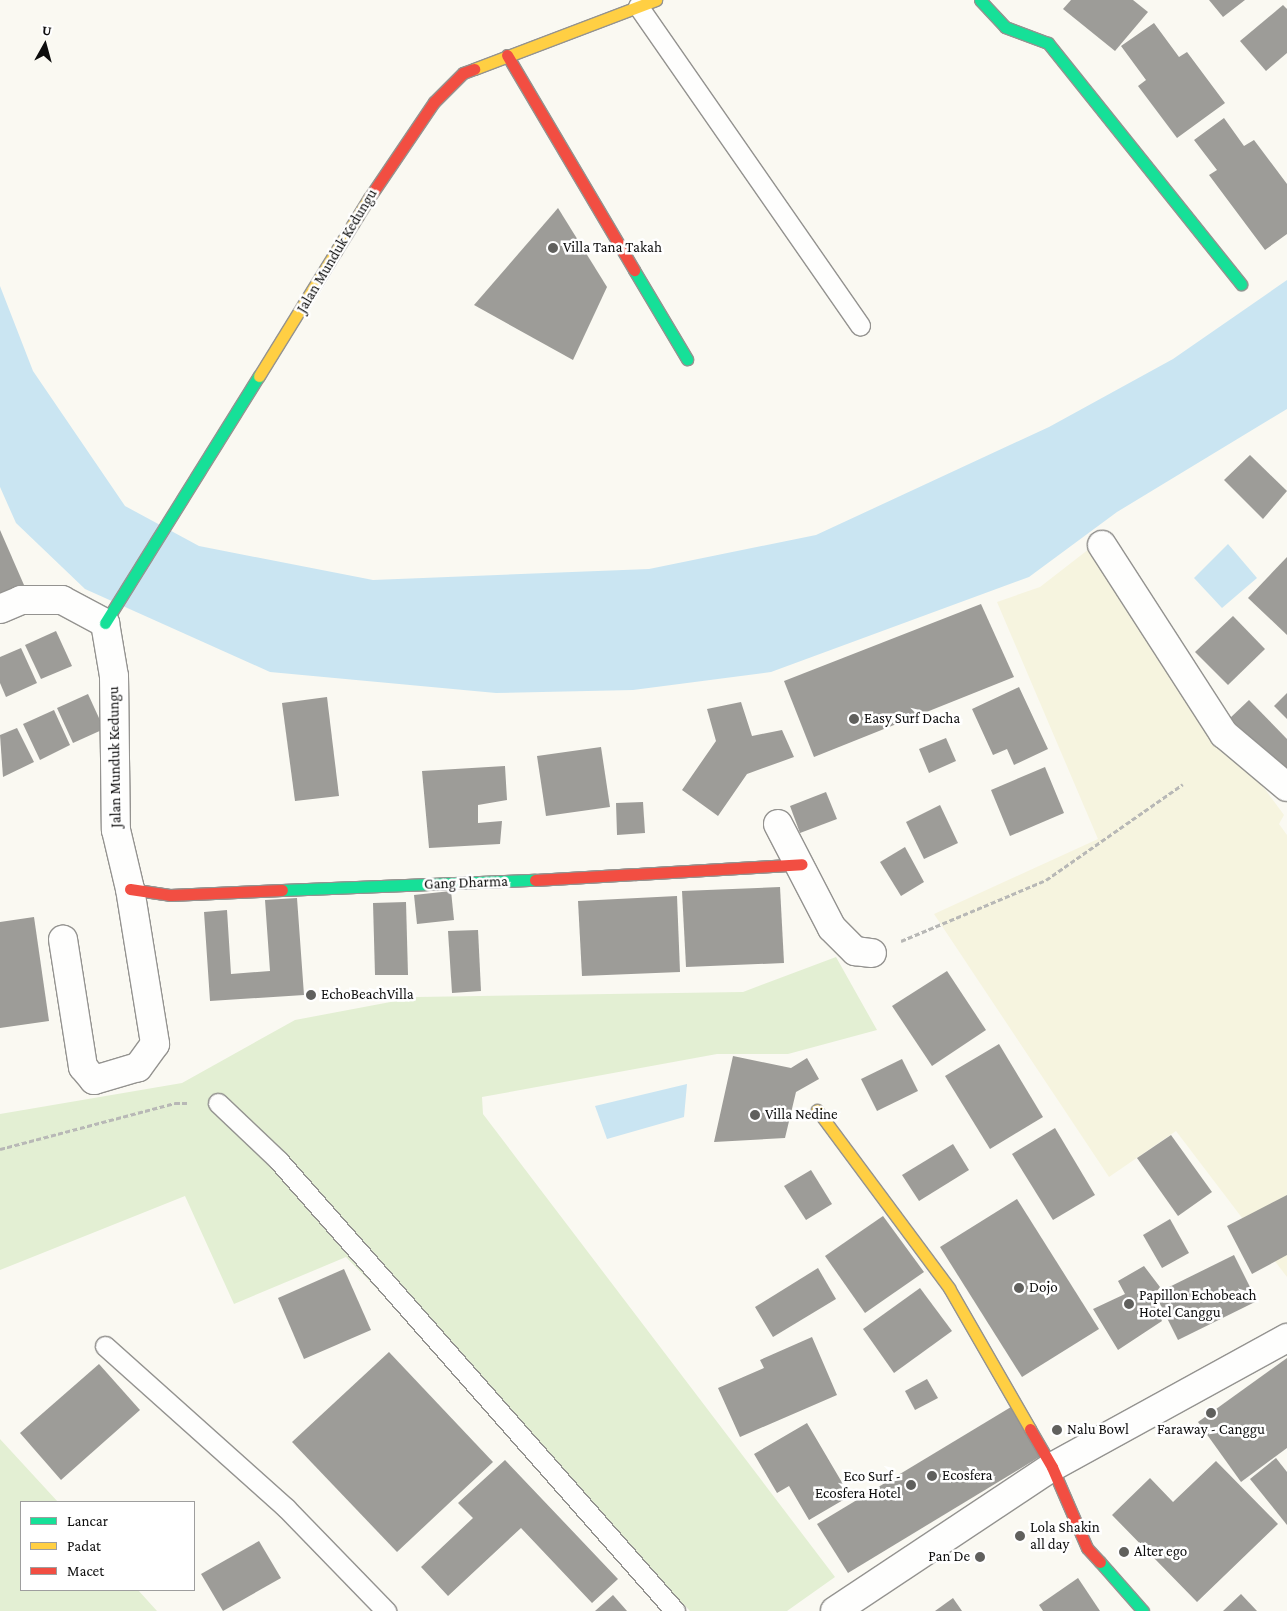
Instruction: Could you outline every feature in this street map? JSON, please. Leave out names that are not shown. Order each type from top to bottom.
[{"type":"street","points":[[980,0],[1005,27],[1048,43],[1241,284]]},
{"type":"street","name":"Jalan Munduk Kedungu","points":[[63,940],[82,1068],[94,1080],[138,1068],[155,1044],[130,889],[116,830],[114,676],[108,617],[417,123],[463,73],[647,3]]},
{"type":"street","points":[[507,55],[687,358]]},
{"type":"street","points":[[1102,545],[1224,734],[1287,788]]},
{"type":"street","points":[[0,609],[21,600],[62,600],[108,617]]},
{"type":"street","points":[[778,824],[802,864],[838,934],[855,951],[872,953]]},
{"type":"street","name":"Gang Dharma","points":[[130,889],[170,895],[637,876],[802,864]]},
{"type":"street","points":[[818,1110],[928,1257],[1052,1467],[1087,1548],[1143,1611]]},
{"type":"street","points":[[835,1611],[1052,1467],[1287,1338]]},
{"type":"lane","points":[[647,3],[860,326]]},
{"type":"lane","points":[[218,1103],[278,1160],[675,1611]]},
{"type":"lane","points":[[105,1346],[286,1508],[386,1611]]},
{"type":"path","points":[[872,953],[1046,880],[1183,784]]},
{"type":"path","points":[[0,1149],[175,1104],[218,1103]]},
{"type":"shaded area","points":[[1089,549],[1284,815],[1279,824],[1287,835],[1287,1277],[1176,1131],[1109,1177],[934,914],[1098,839],[997,602],[1040,587]]},
{"type":"green space","points":[[836,957],[877,1030],[788,1054],[717,1054],[482,1097],[483,1114],[835,1577],[787,1611],[690,1611],[346,1257],[234,1304],[185,1196],[0,1270],[0,1114],[182,1083],[295,1020],[417,997],[743,992]]},
{"type":"green space","points":[[0,1439],[57,1501],[20,1501],[20,1591],[139,1591],[157,1611],[0,1611]]},
{"type":"water","points":[[1287,280],[1287,409],[1117,512],[1029,577],[771,672],[633,690],[496,693],[270,672],[85,589],[16,523],[0,487],[0,286],[33,371],[125,506],[199,546],[373,580],[649,569],[816,535],[1049,427],[1173,359]]},
{"type":"water","points":[[1228,544],[1257,578],[1222,608],[1194,578]]},
{"type":"water","points":[[687,1084],[684,1117],[607,1139],[595,1106]]},
{"type":"building","points":[[1071,0],[1133,0],[1148,12],[1115,51],[1063,9]]},
{"type":"building","points":[[1209,0],[1245,0],[1223,17]]},
{"type":"building","points":[[1283,5],[1287,9],[1287,53],[1266,71],[1240,41]]},
{"type":"building","points":[[1154,23],[1179,57],[1187,52],[1225,103],[1177,138],[1138,86],[1146,80],[1121,46]]},
{"type":"building","points":[[1224,118],[1244,146],[1254,140],[1287,184],[1287,234],[1265,250],[1209,175],[1217,170],[1194,140]]},
{"type":"building","name":"Villa Tana Takah","points":[[558,208],[607,287],[573,360],[474,305]]},
{"type":"building","points":[[1250,455],[1287,491],[1263,519],[1224,480]]},
{"type":"building","points":[[0,530],[24,585],[0,595]]},
{"type":"building","points":[[1287,557],[1287,635],[1248,598]]},
{"type":"building","name":"Easy Surf Dacha","points":[[981,604],[1014,677],[814,757],[784,681]]},
{"type":"building","points":[[1233,616],[1265,649],[1228,685],[1195,652]]},
{"type":"building","points":[[56,631],[72,666],[41,679],[25,645]]},
{"type":"building","points":[[21,648],[37,683],[6,697],[0,683],[0,657]]},
{"type":"building","points":[[1019,687],[1048,749],[1014,765],[1007,749],[993,755],[972,709]]},
{"type":"building","points":[[1287,693],[1287,719],[1274,706]]},
{"type":"building","points":[[88,694],[104,729],[73,743],[57,708]]},
{"type":"building","points":[[327,697],[339,796],[295,801],[282,703]]},
{"type":"building","points":[[1249,700],[1287,739],[1287,781],[1228,720]]},
{"type":"building","points":[[741,702],[752,736],[782,730],[794,757],[747,774],[718,816],[682,790],[716,741],[707,709]]},
{"type":"building","points":[[54,710],[70,745],[40,760],[23,724]]},
{"type":"building","points":[[17,728],[34,762],[3,777],[0,735]]},
{"type":"building","points":[[946,738],[956,761],[929,773],[919,749]]},
{"type":"building","points":[[601,747],[610,807],[546,816],[537,756]]},
{"type":"building","points":[[505,766],[507,800],[478,805],[478,823],[502,821],[500,844],[429,848],[422,771]]},
{"type":"building","points":[[1045,767],[1064,813],[1010,836],[991,790]]},
{"type":"building","points":[[826,792],[837,819],[800,833],[790,806]]},
{"type":"building","points":[[643,802],[645,833],[617,835],[616,803]]},
{"type":"building","points":[[940,805],[958,843],[924,859],[906,822]]},
{"type":"building","points":[[905,847],[924,882],[901,896],[880,862]]},
{"type":"building","points":[[780,887],[784,963],[686,967],[682,891]]},
{"type":"building","points":[[451,891],[454,920],[417,924],[414,895]]},
{"type":"building","points":[[677,896],[680,972],[582,976],[578,901]]},
{"type":"building","points":[[297,898],[304,995],[210,1001],[204,912],[227,910],[231,974],[270,971],[265,900]]},
{"type":"building","points":[[406,902],[408,975],[375,975],[373,903]]},
{"type":"building","points":[[34,917],[49,1021],[0,1028],[0,922]]},
{"type":"building","points":[[478,930],[481,991],[452,993],[448,931]]},
{"type":"building","points":[[947,971],[986,1030],[932,1066],[892,1006]]},
{"type":"building","points":[[999,1044],[1043,1117],[990,1149],[945,1076]]},
{"type":"building","name":"Villa Nedine","points":[[733,1056],[791,1068],[807,1058],[819,1079],[796,1092],[785,1138],[714,1142]]},
{"type":"building","points":[[902,1059],[918,1091],[877,1111],[861,1079]]},
{"type":"building","points":[[1055,1128],[1095,1195],[1053,1220],[1012,1154]]},
{"type":"building","points":[[1171,1135],[1212,1192],[1178,1216],[1137,1158]]},
{"type":"building","points":[[953,1144],[969,1170],[919,1201],[902,1175]]},
{"type":"building","points":[[811,1170],[832,1204],[806,1220],[784,1186]]},
{"type":"building","points":[[1287,1195],[1287,1255],[1252,1274],[1227,1226]]},
{"type":"building","name":"Dojo","points":[[1017,1199],[1099,1329],[1022,1377],[940,1247]]},
{"type":"building","points":[[883,1216],[924,1272],[865,1313],[825,1256]]},
{"type":"building","points":[[1170,1219],[1189,1253],[1162,1268],[1143,1235]]},
{"type":"building","points":[[1234,1255],[1257,1301],[1178,1340],[1155,1294]]},
{"type":"building","name":"Papillon Echobeach Hotel Canggu","points":[[1144,1266],[1160,1287],[1151,1299],[1162,1321],[1118,1350],[1093,1309],[1125,1294],[1118,1281]]},
{"type":"building","points":[[818,1268],[836,1299],[773,1337],[755,1307]]},
{"type":"building","points":[[344,1269],[371,1330],[304,1359],[278,1298]]},
{"type":"building","points":[[920,1288],[952,1331],[894,1373],[863,1329]]},
{"type":"building","points":[[812,1337],[837,1395],[740,1437],[718,1388],[764,1368],[760,1360]]},
{"type":"building","points":[[389,1352],[493,1462],[397,1552],[292,1442]]},
{"type":"building","points":[[1287,1358],[1287,1448],[1241,1482],[1198,1422]]},
{"type":"building","points":[[99,1364],[140,1410],[61,1480],[20,1433]]},
{"type":"building","points":[[927,1379],[938,1398],[915,1410],[905,1391]]},
{"type":"building","points":[[1011,1407],[1041,1456],[848,1573],[817,1524]]},
{"type":"building","points":[[807,1423],[850,1496],[809,1520],[789,1486],[777,1493],[754,1454]]},
{"type":"building","points":[[1276,1458],[1287,1472],[1287,1525],[1250,1479]]},
{"type":"building","points":[[505,1460],[618,1579],[592,1603],[521,1528],[448,1596],[421,1567],[473,1518],[458,1503]]},
{"type":"building","points":[[1216,1461],[1278,1524],[1197,1602],[1112,1515],[1150,1478],[1173,1502]]},
{"type":"building","points":[[259,1541],[281,1578],[223,1611],[201,1574]]},
{"type":"building","points":[[1078,1578],[1100,1611],[1043,1611],[1039,1605]]},
{"type":"building","points":[[1241,1594],[1257,1611],[1223,1611]]},
{"type":"building","points":[[613,1595],[627,1611],[595,1611]]},
{"type":"building","points":[[953,1598],[962,1611],[935,1611]]},
{"type":"traffic: fast","points":[[980,0],[1005,27],[1048,43],[1241,284]]},
{"type":"traffic: fast","points":[[634,270],[687,359]]},
{"type":"traffic: fast","points":[[105,623],[259,376]]},
{"type":"traffic: fast","points":[[282,890],[535,880]]},
{"type":"traffic: fast","points":[[1100,1562],[1143,1611]]},
{"type":"traffic: slow","points":[[474,69],[656,0]]},
{"type":"traffic: slow","points":[[259,376],[369,198]]},
{"type":"traffic: slow","points":[[817,1110],[949,1288],[1030,1429]]},
{"type":"traffic: jam","points":[[507,55],[634,270]]},
{"type":"traffic: jam","points":[[369,198],[434,102],[463,73],[474,69]]},
{"type":"traffic: jam","points":[[535,880],[802,864]]},
{"type":"traffic: jam","points":[[130,889],[170,895],[282,890]]},
{"type":"traffic: jam","points":[[1030,1429],[1052,1467],[1087,1548],[1100,1562]]},
{"type":"place","name":"Villa Tana Takah","points":[[553,248]]},
{"type":"place","name":"Easy Surf Dacha","points":[[854,719]]},
{"type":"place","name":"EchoBeachVilla","points":[[311,995]]},
{"type":"place","name":"Villa Nedine","points":[[755,1115]]},
{"type":"place","name":"Dojo","points":[[1019,1288]]},
{"type":"place","name":"Papillon Echobeach Hotel Canggu","points":[[1129,1304]]},
{"type":"place","name":"Faraway - Canggu","points":[[1211,1413]]},
{"type":"place","name":"Nalu Bowl","points":[[1057,1430]]},
{"type":"place","name":"Ecosfera","points":[[932,1476]]},
{"type":"place","name":"Eco Surf - Ecosfera Hotel","points":[[911,1485]]},
{"type":"place","name":"Lola Shakin all day","points":[[1020,1536]]},
{"type":"place","name":"Alter ego","points":[[1124,1552]]},
{"type":"place","name":"Pan De","points":[[980,1557]]}]
